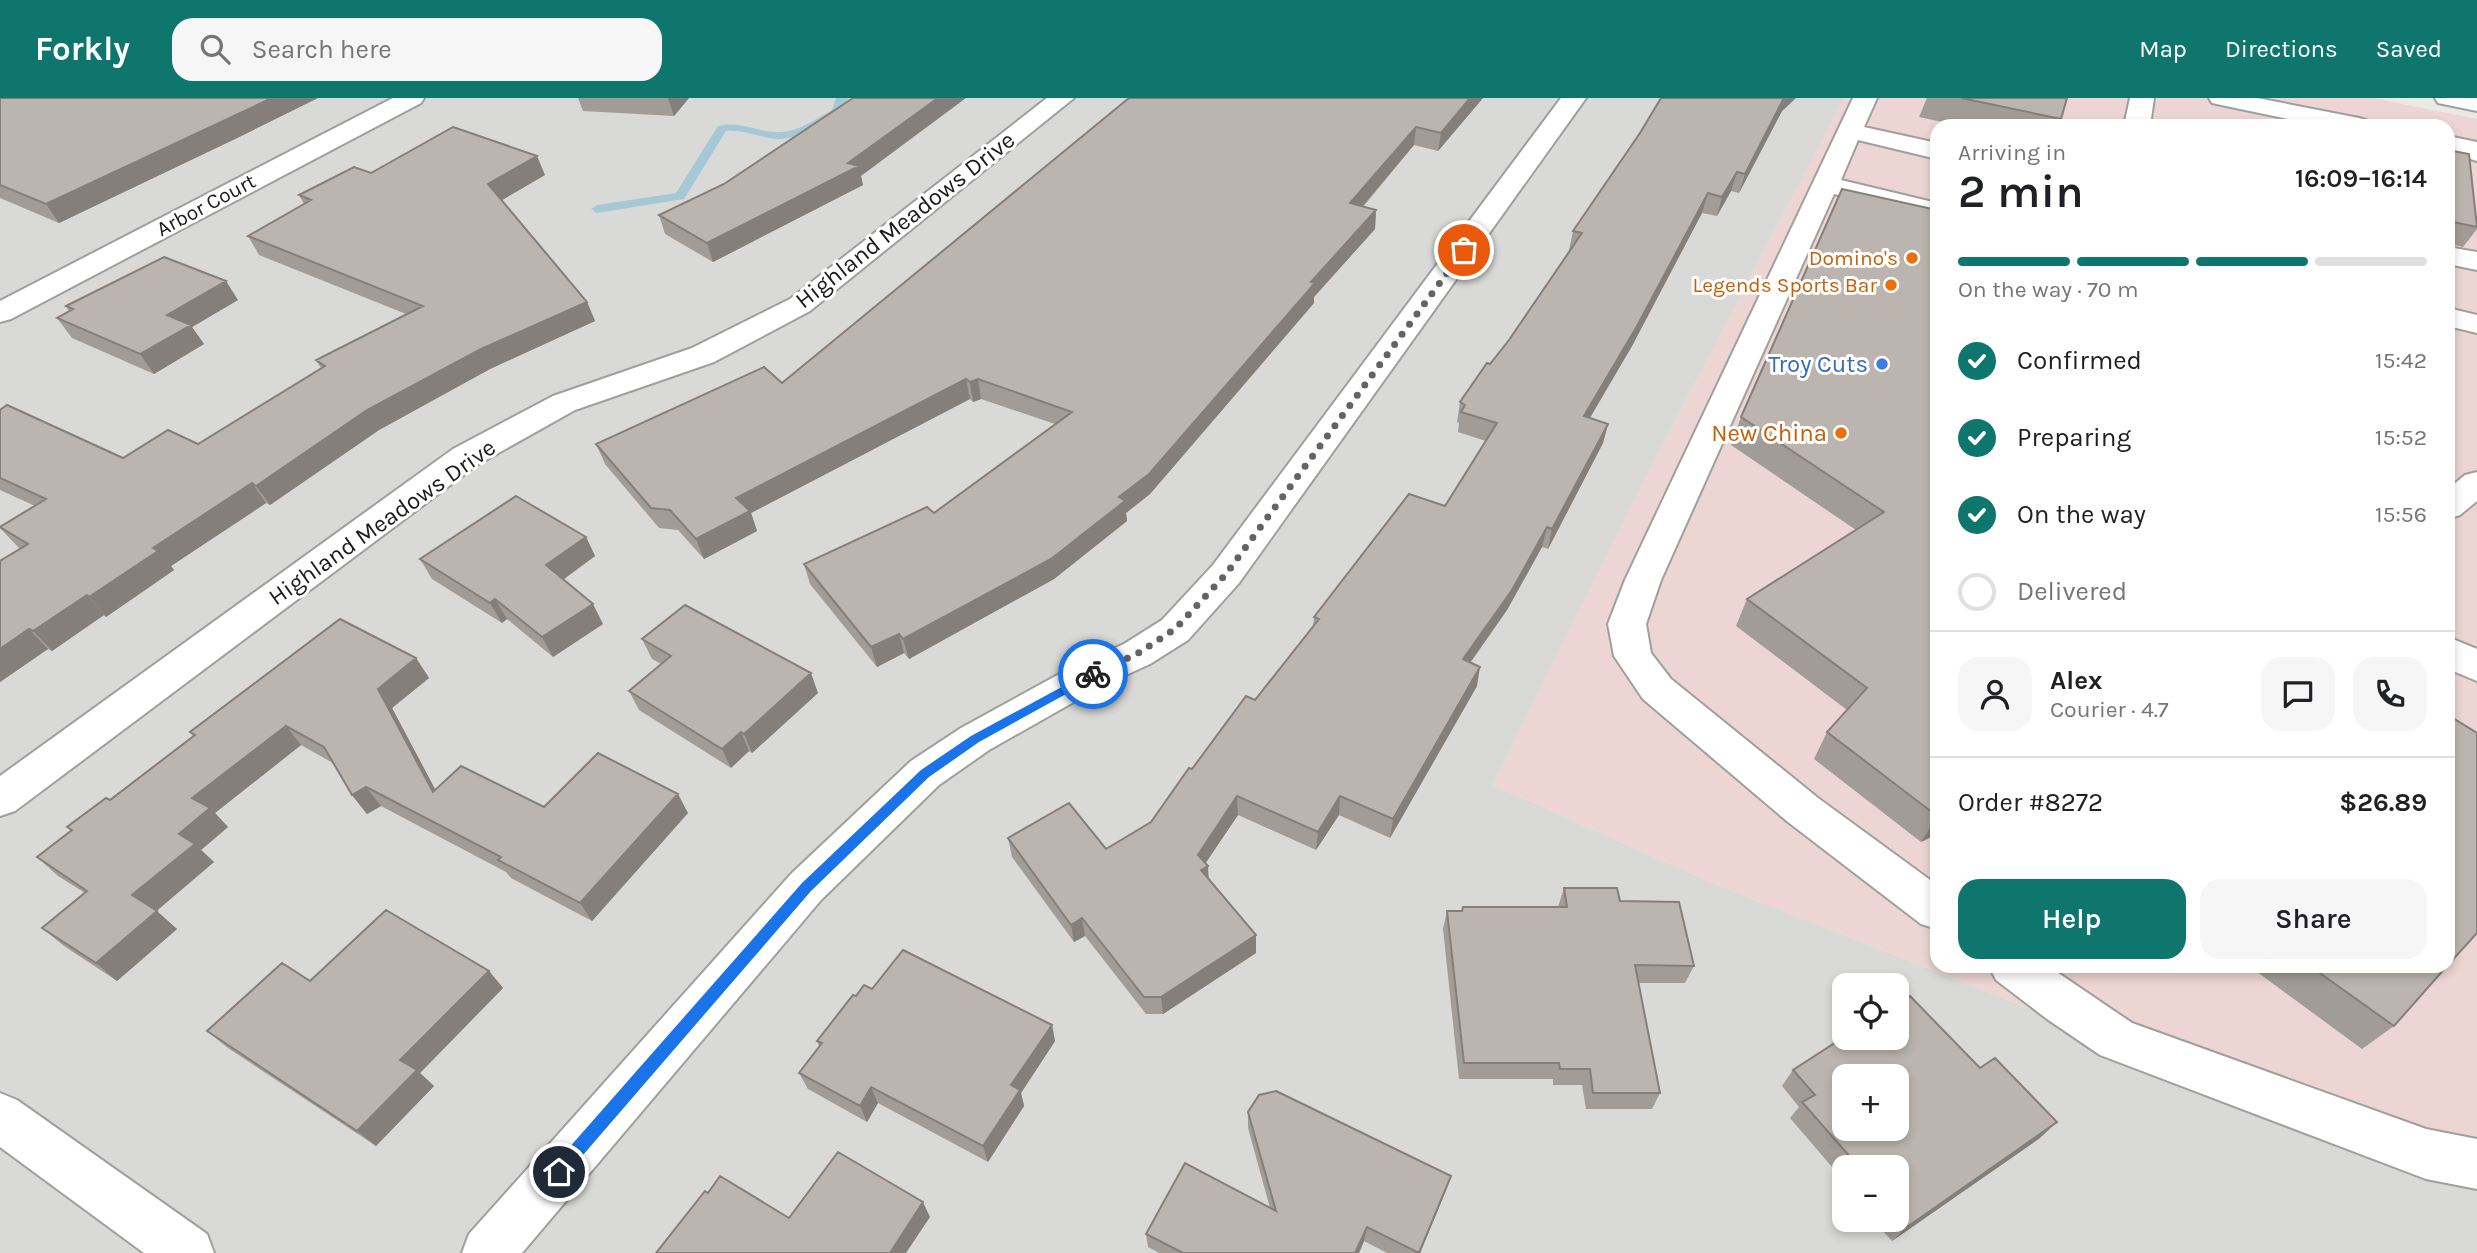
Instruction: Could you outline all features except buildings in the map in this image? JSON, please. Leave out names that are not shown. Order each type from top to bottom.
[{"type":"street","name":"Arbor Court","points":[[0,313],[412,98]]},
{"type":"street","name":"Highland Meadows Drive","points":[[0,799],[465,457],[564,403],[703,355],[800,305],[1062,98]]},
{"type":"street","points":[[488,1253],[806,887],[925,773],[975,739],[1088,676],[1137,654],[1184,620],[1226,574],[1574,98]]},
{"type":"street","points":[[1865,98],[1643,580],[1627,624],[1633,656],[1657,690],[1803,810],[1930,905]]},
{"type":"street","points":[[2138,119],[2143,98]]},
{"type":"street","points":[[2221,98],[2324,119]]},
{"type":"street","points":[[2447,98],[2477,104]]},
{"type":"street","points":[[1850,131],[1930,148]]},
{"type":"street","points":[[2455,145],[2477,153]]},
{"type":"street","points":[[1825,184],[1930,209]]},
{"type":"street","points":[[2455,256],[2477,261]]},
{"type":"street","points":[[2455,319],[2477,324]]},
{"type":"street","points":[[2455,501],[2477,483]]},
{"type":"street","points":[[2455,654],[2477,667]]},
{"type":"street","points":[[2021,973],[2117,1039],[2426,1154],[2477,1164]]},
{"type":"street","points":[[0,1118],[188,1253]]},
{"type":"shaded area","points":[[0,98],[1844,98],[1635,498],[1493,785],[1710,882],[1930,969],[1930,973],[1940,973],[2477,1186],[2477,1253],[0,1253]]},
{"type":"shaded area","points":[[1844,98],[2373,98],[2477,119],[2477,1186],[1940,973],[2455,973],[2455,119],[1930,119],[1930,969],[1710,882],[1493,785],[1635,498]]},
{"type":"waterway","points":[[597,209],[680,196],[722,128],[742,127],[770,135],[787,135],[837,112],[842,98]]},
{"type":"way so far","points":[[1093,674],[1137,654],[1175,629],[1226,574],[1464,250]]},
{"type":"place","name":"Domino's","points":[[1912,258]]},
{"type":"place","name":"Legends Sports Bar","points":[[1891,285]]},
{"type":"place","name":"Troy Cuts","points":[[1882,364]]},
{"type":"place","name":"New China","points":[[1841,433]]},
{"type":"route","points":[[559,1172],[806,887],[925,773],[975,739],[1093,674]]}]
